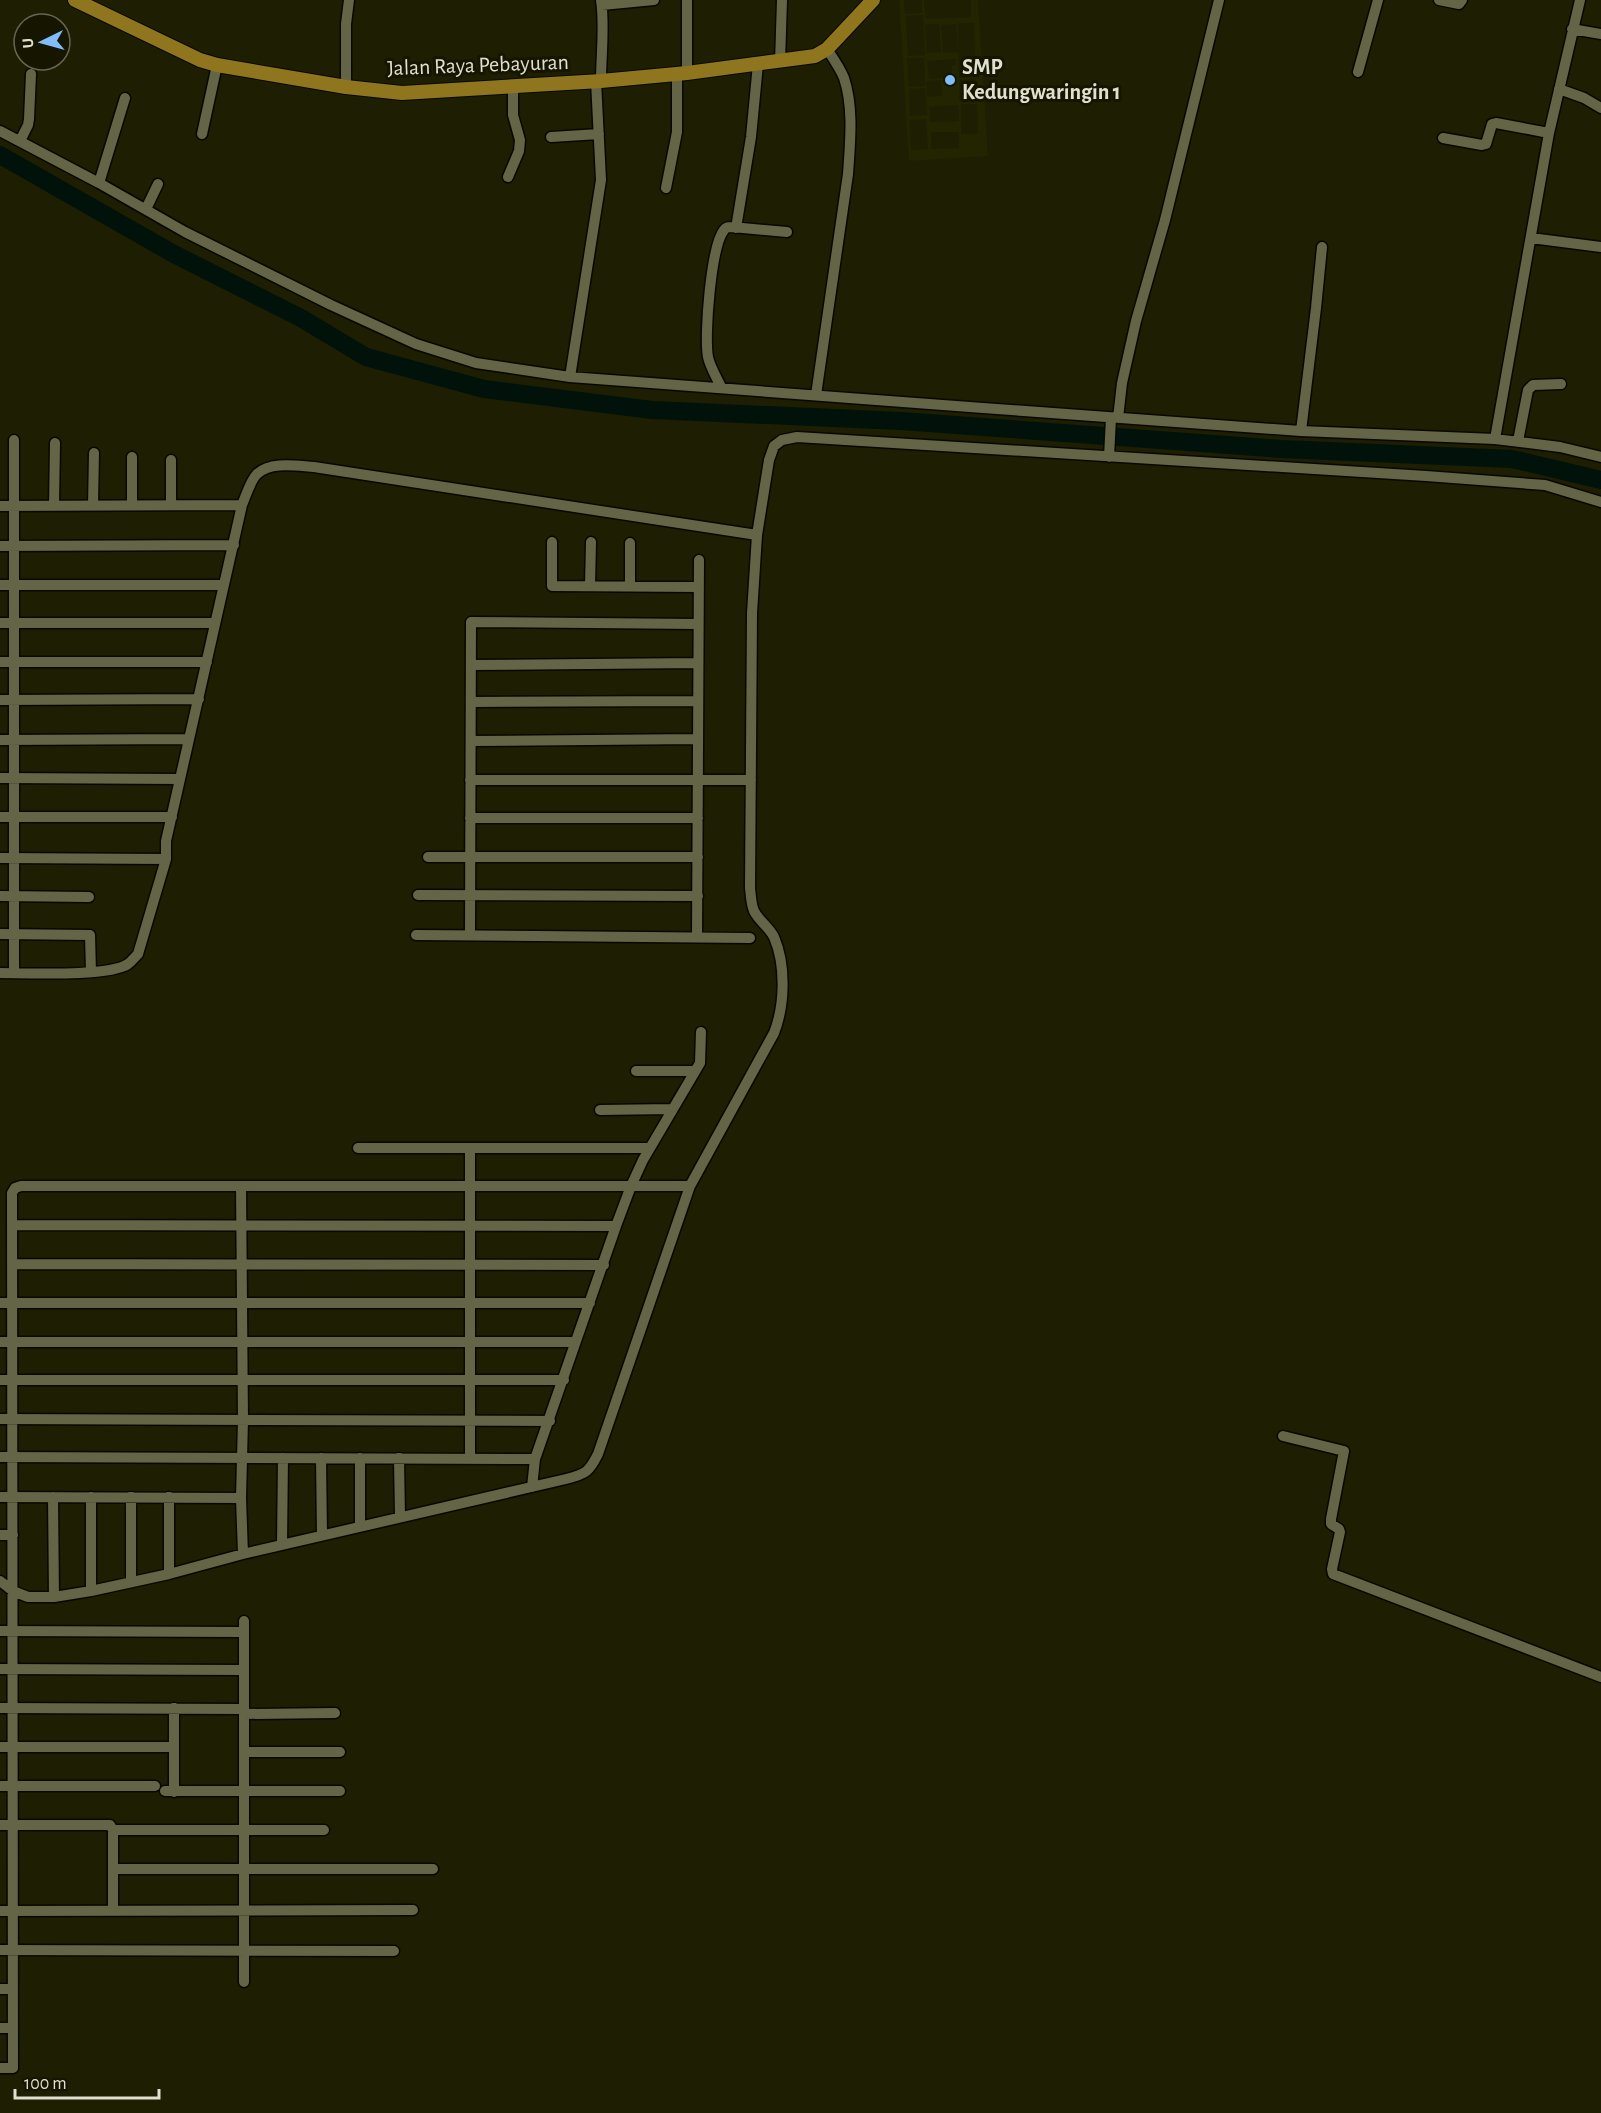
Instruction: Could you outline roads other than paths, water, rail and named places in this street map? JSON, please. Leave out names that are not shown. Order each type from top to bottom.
[{"type":"main road","name":"Jalan Raya Pebayuran","points":[[75,0],[200,60],[217,65],[346,87],[402,93],[599,81],[780,62],[815,56],[827,49],[873,0]]},
{"type":"street","points":[[346,87],[346,24],[349,0]]},
{"type":"street","points":[[570,377],[601,180],[599,81],[602,2],[654,0]]},
{"type":"street","points":[[666,188],[677,132],[687,0]]},
{"type":"street","points":[[780,62],[782,0]]},
{"type":"street","points":[[1109,451],[1113,419],[1136,321],[1165,220],[1219,0]]},
{"type":"street","points":[[1358,72],[1378,0]]},
{"type":"street","points":[[1439,0],[1459,4],[1462,0]]},
{"type":"street","points":[[1495,439],[1549,133],[1580,0]]},
{"type":"street","points":[[1572,29],[1601,34]]},
{"type":"street","points":[[816,395],[850,148],[847,88],[827,49]]},
{"type":"street","points":[[736,228],[752,129],[758,64]]},
{"type":"street","points":[[202,134],[217,65]]},
{"type":"street","points":[[20,141],[29,119],[31,74]]},
{"type":"street","points":[[508,177],[519,151],[520,140],[513,115],[513,88]]},
{"type":"street","points":[[1559,89],[1584,98],[1601,108]]},
{"type":"street","points":[[99,183],[125,98]]},
{"type":"street","points":[[1443,138],[1486,144],[1492,124],[1496,123],[1549,133]]},
{"type":"street","points":[[0,131],[185,232],[276,278],[407,340],[476,363],[570,377],[1113,419],[1301,431],[1495,439],[1560,447],[1601,457]]},
{"type":"street","points":[[551,137],[599,134]]},
{"type":"street","points":[[146,209],[158,184]]},
{"type":"street","points":[[721,387],[709,360],[706,335],[707,305],[723,230],[727,227],[787,232]]},
{"type":"street","points":[[1531,238],[1601,247]]},
{"type":"street","points":[[1301,431],[1322,247]]},
{"type":"street","points":[[1518,441],[1528,390],[1533,385],[1561,384]]},
{"type":"street","points":[[0,1581],[13,1591],[28,1597],[54,1597],[91,1591],[532,1487],[584,1474],[591,1467],[598,1454],[690,1186],[774,1033],[779,1019],[781,963],[778,949],[773,935],[754,912],[752,904],[751,780],[752,614],[757,535],[769,460],[774,446],[782,440],[797,437],[1109,451],[1545,485],[1601,502]]},
{"type":"street","points":[[14,440],[14,973]]},
{"type":"street","points":[[54,506],[55,443]]},
{"type":"street","points":[[93,505],[94,453]]},
{"type":"street","points":[[132,457],[132,505]]},
{"type":"street","points":[[171,460],[171,505]]},
{"type":"street","points":[[0,973],[91,972],[121,967],[128,964],[138,954],[166,859],[166,841],[242,505],[258,473],[282,465],[314,467],[757,535]]},
{"type":"street","points":[[0,506],[242,505]]},
{"type":"street","points":[[552,542],[552,586],[698,587]]},
{"type":"street","points":[[590,586],[591,542]]},
{"type":"street","points":[[630,543],[630,586]]},
{"type":"street","points":[[0,546],[234,545]]},
{"type":"street","points":[[698,938],[699,560]]},
{"type":"street","points":[[0,585],[223,585]]},
{"type":"street","points":[[470,935],[471,622],[698,624]]},
{"type":"street","points":[[0,623],[215,623]]},
{"type":"street","points":[[0,662],[207,662]]},
{"type":"street","points":[[471,665],[698,663]]},
{"type":"street","points":[[0,700],[199,699]]},
{"type":"street","points":[[471,702],[698,701]]},
{"type":"street","points":[[0,740],[189,739]]},
{"type":"street","points":[[471,741],[698,739]]},
{"type":"street","points":[[0,778],[180,779]]},
{"type":"street","points":[[470,780],[751,780]]},
{"type":"street","points":[[0,817],[172,818]]},
{"type":"street","points":[[470,818],[698,818]]},
{"type":"street","points":[[428,857],[698,857]]},
{"type":"street","points":[[0,858],[166,859]]},
{"type":"street","points":[[418,895],[698,896]]},
{"type":"street","points":[[0,896],[89,897]]},
{"type":"street","points":[[0,934],[90,934],[91,972]]},
{"type":"street","points":[[416,935],[750,938]]},
{"type":"street","points":[[532,1487],[536,1459],[616,1226],[631,1186],[650,1148],[700,1063],[701,1032]]},
{"type":"street","points":[[636,1071],[695,1071]]},
{"type":"street","points":[[600,1110],[672,1109]]},
{"type":"street","points":[[358,1148],[650,1148]]},
{"type":"street","points":[[470,1148],[470,1458]]},
{"type":"street","points":[[0,2068],[13,2068],[13,1342],[12,1225],[6,1193],[21,1186],[690,1186]]},
{"type":"street","points":[[241,1186],[243,1554]]},
{"type":"street","points":[[12,1225],[616,1226]]},
{"type":"street","points":[[12,1264],[604,1264]]},
{"type":"street","points":[[0,1303],[590,1303]]},
{"type":"street","points":[[0,1342],[575,1342]]},
{"type":"street","points":[[0,1380],[564,1380]]},
{"type":"street","points":[[0,1419],[550,1421]]},
{"type":"street","points":[[1283,1436],[1344,1451],[1330,1519],[1340,1533],[1332,1569],[1333,1574],[1601,1677]]},
{"type":"street","points":[[0,1457],[536,1459]]},
{"type":"street","points":[[282,1545],[283,1458]]},
{"type":"street","points":[[321,1458],[322,1536]]},
{"type":"street","points":[[360,1458],[360,1526]]},
{"type":"street","points":[[399,1458],[400,1517]]},
{"type":"street","points":[[0,1497],[241,1498]]},
{"type":"street","points":[[53,1497],[54,1597]]},
{"type":"street","points":[[91,1497],[91,1591]]},
{"type":"street","points":[[131,1497],[131,1582]]},
{"type":"street","points":[[169,1497],[169,1574]]},
{"type":"street","points":[[0,1535],[13,1535]]},
{"type":"street","points":[[0,1631],[244,1626],[244,1982]]},
{"type":"street","points":[[0,1669],[243,1670]]},
{"type":"street","points":[[0,1708],[174,1708],[335,1713]]},
{"type":"street","points":[[174,1708],[174,1747],[170,1792],[340,1791]]},
{"type":"street","points":[[0,1747],[174,1747]]},
{"type":"street","points":[[244,1752],[340,1752]]},
{"type":"street","points":[[0,1786],[155,1786]]},
{"type":"street","points":[[0,1825],[110,1825],[113,1830],[113,1911]]},
{"type":"street","points":[[113,1830],[324,1830]]},
{"type":"street","points":[[0,1866],[12,1866]]},
{"type":"street","points":[[113,1869],[433,1869]]},
{"type":"street","points":[[0,1904],[12,1907],[113,1911],[413,1910]]},
{"type":"street","points":[[0,1911],[12,1907]]},
{"type":"street","points":[[0,1950],[394,1951]]},
{"type":"street","points":[[0,1989],[12,1989]]},
{"type":"street","points":[[0,2028],[13,2028]]},
{"type":"waterway","points":[[0,155],[174,254],[301,318],[366,357],[484,389],[652,410],[901,421],[1282,449],[1512,459],[1601,480]]},
{"type":"place","name":"SMP Kedungwaringin 1","points":[[950,80]]}]
